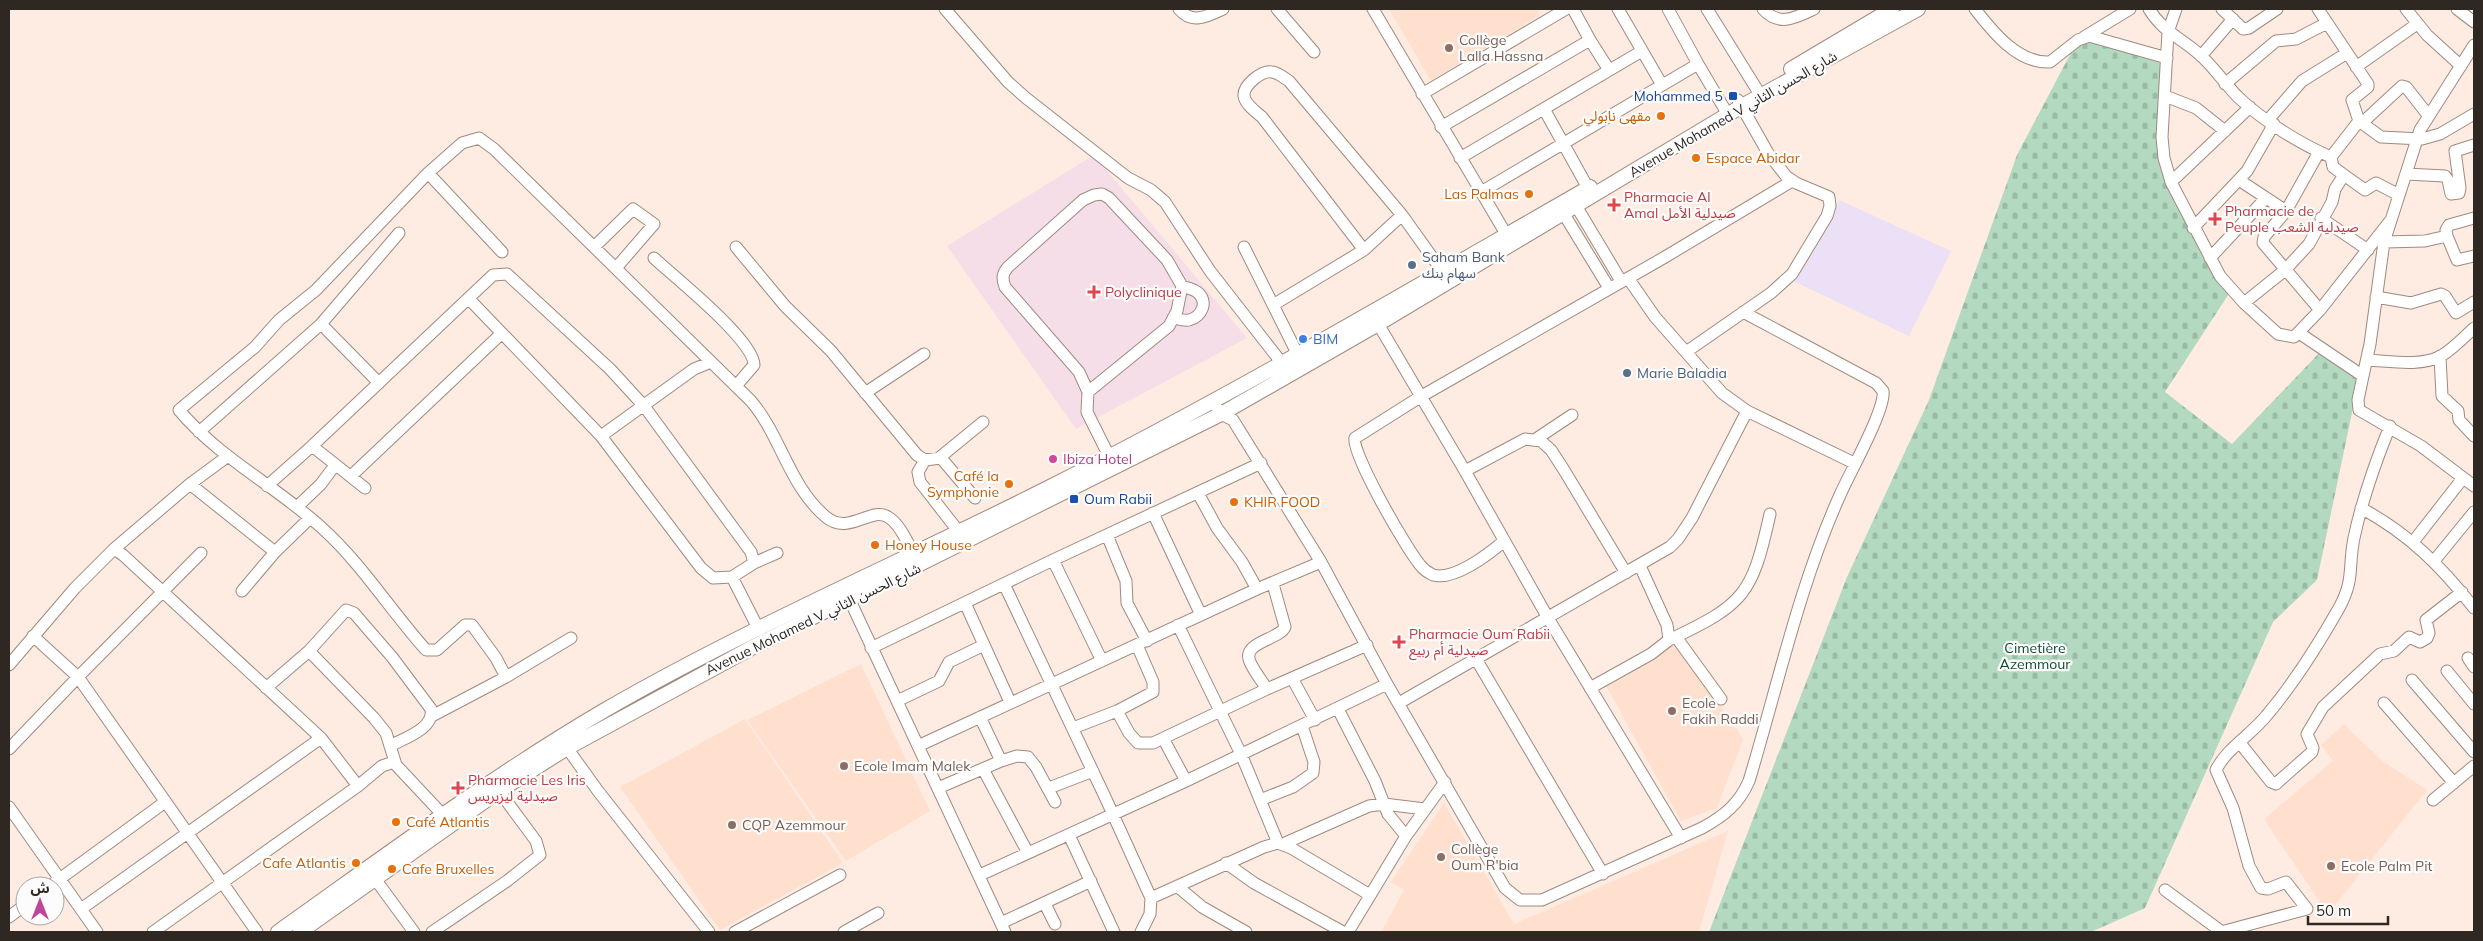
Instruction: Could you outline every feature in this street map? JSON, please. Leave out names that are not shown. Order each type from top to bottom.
[{"type":"main road","name":"Avenue Mohamed V شارع الحسن الثاني","points":[[300,932],[442,814],[563,743],[646,688],[759,630],[847,595],[914,554],[1107,462],[1229,414],[1378,324],[1561,209],[1759,93],[1892,9]]},
{"type":"main road","name":"Avenue Mohamed V شارع الحسن الثاني","points":[[1759,93],[1918,9]]},
{"type":"main road","name":"Avenue Mohamed V شارع الحسن الثاني","points":[[1574,202],[1588,188],[1724,108],[1740,104]]},
{"type":"main road","name":"Avenue Mohamed V شارع الحسن الثاني","points":[[278,932],[499,791],[563,743],[705,672],[847,595],[1107,462],[1506,234],[1561,209]]},
{"type":"street","points":[[945,9],[1018,91],[1128,178],[1151,190],[1166,202],[1210,271],[1281,362]]},
{"type":"street","points":[[1179,9],[1186,16],[1199,18],[1223,9]]},
{"type":"street","points":[[1277,9],[1314,52]]},
{"type":"street","points":[[1373,9],[1506,234]]},
{"type":"street","points":[[1422,94],[1566,9]]},
{"type":"street","points":[[1573,9],[1608,70]]},
{"type":"street","points":[[1618,9],[1662,85]]},
{"type":"street","points":[[1668,9],[1724,108]]},
{"type":"street","points":[[1763,9],[1771,18],[1782,21],[1814,9]]},
{"type":"street","points":[[1975,9],[1992,30],[2015,50],[2036,60],[2050,62],[2084,36],[2130,9]]},
{"type":"street","points":[[2149,9],[2157,22],[2201,56],[2225,84],[2250,107],[2319,152],[2331,157]]},
{"type":"street","points":[[2176,9],[2168,32],[2162,149],[2171,182],[2193,228],[2220,276],[2244,303],[2278,334],[2289,337],[2299,333],[2320,310],[2390,221]]},
{"type":"street","points":[[2222,9],[2241,28],[2246,29],[2277,9]]},
{"type":"street","points":[[2318,9],[2369,85],[2352,100],[2360,122],[2381,137],[2417,139],[2440,134],[2474,114]]},
{"type":"street","points":[[2406,9],[2417,24],[2461,66]]},
{"type":"street","points":[[2457,9],[2474,22]]},
{"type":"street","points":[[1712,10],[1759,93]]},
{"type":"street","points":[[2201,56],[2233,19]]},
{"type":"street","points":[[2225,84],[2276,41],[2296,39],[2327,23]]},
{"type":"street","points":[[2356,67],[2417,24]]},
{"type":"street","points":[[2084,36],[2167,58]]},
{"type":"street","points":[[1442,127],[1590,40]]},
{"type":"street","points":[[2474,45],[2428,115],[2417,139],[2390,221],[2384,242],[2367,360],[2358,407],[2361,412],[2390,426],[2432,454],[2474,486]]},
{"type":"street","points":[[1460,158],[1642,51]]},
{"type":"street","points":[[2193,228],[2239,180],[2252,163],[2271,122],[2302,81],[2347,53]]},
{"type":"street","points":[[1481,192],[1698,64]]},
{"type":"street","points":[[1364,250],[1268,124],[1246,100],[1244,93],[1249,84],[1266,72],[1289,81],[1402,215],[1442,272]]},
{"type":"street","points":[[2331,157],[2360,122],[2402,86],[2406,87],[2428,115]]},
{"type":"street","points":[[2165,96],[2196,108],[2225,131]]},
{"type":"street","points":[[1686,352],[1781,286],[1792,274],[1829,210],[1829,198],[1792,181],[1768,153],[1740,104]]},
{"type":"street","points":[[2171,182],[2250,107]]},
{"type":"street","points":[[1544,109],[1588,188]]},
{"type":"street","points":[[506,677],[496,658],[472,625],[465,625],[436,650],[426,650],[358,565],[310,518],[228,456],[199,432],[179,410],[255,347],[279,320],[316,290],[428,173],[462,143],[479,138],[494,148],[736,386],[756,408],[794,476],[826,517],[842,524],[884,514],[896,524],[914,554]]},
{"type":"street","points":[[2406,174],[2445,176],[2448,180],[2450,194],[2459,193],[2460,188],[2454,151],[2474,145]]},
{"type":"street","points":[[2319,152],[2286,211],[2263,240],[2285,270],[2320,310]]},
{"type":"street","points":[[2331,157],[2333,167],[2366,190],[2376,183],[2399,195]]},
{"type":"street","points":[[428,173],[502,252]]},
{"type":"street","points":[[2244,303],[2285,270],[2309,244],[2321,218],[2332,202],[2335,189],[2344,175]]},
{"type":"street","points":[[2239,180],[2286,211]]},
{"type":"street","points":[[1504,541],[1482,558],[1456,572],[1435,575],[1420,565],[1381,500],[1356,452],[1354,440],[1360,434],[1420,397],[1625,280],[1792,181]]},
{"type":"street","points":[[1088,392],[1169,326],[1181,296],[1182,286],[1167,260],[1119,207],[1102,194],[1094,195],[1084,200],[1003,272],[1005,287],[1079,372],[1088,392],[1087,412],[1107,462]]},
{"type":"street","points":[[2210,258],[2265,198]]},
{"type":"street","points":[[1574,202],[1625,280],[1722,393],[1747,411],[1854,463]]},
{"type":"street","points":[[594,248],[633,209],[654,224],[616,268]]},
{"type":"street","points":[[1561,209],[1609,288]]},
{"type":"street","points":[[1273,305],[1364,250],[1402,215]]},
{"type":"street","points":[[2321,218],[2368,250]]},
{"type":"street","points":[[2474,218],[2449,225],[2446,230],[2457,260],[2474,256]]},
{"type":"street","points":[[199,432],[321,324],[399,233]]},
{"type":"street","points":[[2384,242],[2425,241],[2447,236]]},
{"type":"street","points":[[1244,247],[1297,353]]},
{"type":"street","points":[[736,248],[780,301],[831,351],[907,444],[924,460]]},
{"type":"street","points":[[654,258],[718,316],[749,350],[754,365],[736,386]]},
{"type":"street","points":[[267,486],[379,384],[493,275],[503,272],[510,275],[610,369],[644,406],[751,552],[754,563]]},
{"type":"street","points":[[1173,318],[1191,319],[1200,314],[1203,308],[1203,299],[1198,292],[1182,286]]},
{"type":"street","points":[[2376,298],[2411,304],[2441,294],[2446,296],[2456,313],[2474,302]]},
{"type":"street","points":[[469,299],[601,436],[701,568],[713,578],[732,577],[754,563],[777,553]]},
{"type":"street","points":[[1371,311],[1420,397],[1466,471],[1548,618],[1681,838]]},
{"type":"street","points":[[1212,401],[1229,414],[1321,562],[1387,684],[1499,879],[1515,898],[1527,901],[1542,900],[1604,874],[1721,818],[1729,811],[1745,790],[1807,582],[1836,503],[1883,405],[1884,398],[1880,386],[1743,312]]},
{"type":"street","points":[[321,324],[379,384]]},
{"type":"street","points":[[2367,360],[2412,361],[2440,356],[2474,328]]},
{"type":"street","points":[[351,476],[502,333]]},
{"type":"street","points":[[2299,333],[2363,376]]},
{"type":"street","points":[[865,393],[924,354]]},
{"type":"street","points":[[2440,356],[2442,396],[2458,411],[2459,420],[2474,436]]},
{"type":"street","points":[[601,436],[694,369],[711,362]]},
{"type":"street","points":[[1226,393],[1229,414]]},
{"type":"street","points":[[1399,703],[1640,566],[1660,554],[1678,539],[1692,518],[1747,411]]},
{"type":"street","points":[[1536,439],[1572,415]]},
{"type":"street","points":[[924,460],[939,458],[982,422]]},
{"type":"street","points":[[2165,890],[2222,932],[2307,909],[2286,882],[2268,889],[2262,888],[2249,866],[2234,808],[2216,770],[2221,761],[2278,702],[2342,602],[2351,575],[2352,550],[2361,508],[2372,470],[2390,426]]},
{"type":"street","points":[[1466,471],[1522,440],[1536,439],[1544,442],[1555,456],[1626,573]]},
{"type":"street","points":[[312,446],[365,488]]},
{"type":"street","points":[[9,665],[81,582],[114,549],[190,484],[228,456]]},
{"type":"street","points":[[939,458],[975,498]]},
{"type":"street","points":[[924,460],[918,472],[920,482],[959,532]]},
{"type":"street","points":[[871,648],[1053,560],[1261,463]]},
{"type":"street","points":[[297,507],[321,484],[335,465]]},
{"type":"street","points":[[2413,542],[2463,478]]},
{"type":"street","points":[[190,484],[275,552]]},
{"type":"street","points":[[1198,493],[1217,528],[1242,562],[1257,588]]},
{"type":"street","points":[[2361,508],[2400,530],[2434,561],[2474,608]]},
{"type":"street","points":[[2434,561],[2474,512]]},
{"type":"street","points":[[1153,513],[1200,615]]},
{"type":"street","points":[[1590,688],[1651,654],[1673,638],[1717,616],[1743,594],[1754,574],[1770,514]]},
{"type":"street","points":[[242,590],[275,552],[310,518]]},
{"type":"street","points":[[1073,728],[1117,711],[1149,694],[1154,689],[1154,682],[1142,643],[1127,603],[1126,581],[1107,535]]},
{"type":"street","points":[[114,549],[162,589],[321,738],[358,786]]},
{"type":"street","points":[[9,750],[162,589],[200,552]]},
{"type":"street","points":[[1053,560],[1102,661]]},
{"type":"street","points":[[918,746],[1257,588],[1273,584],[1321,562]]},
{"type":"street","points":[[1640,566],[1673,638],[1721,699]]},
{"type":"street","points":[[732,577],[759,630]]},
{"type":"street","points":[[1004,584],[1093,770],[1151,898],[1150,914],[1141,932]]},
{"type":"street","points":[[1267,689],[1250,662],[1249,655],[1253,647],[1276,636],[1285,626],[1273,584]]},
{"type":"street","points":[[2240,743],[2271,782],[2276,784],[2312,752],[2313,748],[2308,738],[2308,732],[2326,703],[2382,653],[2394,651],[2409,638],[2420,642],[2427,638],[2429,633],[2426,620],[2462,592]]},
{"type":"street","points":[[847,595],[980,875],[1003,928],[1045,904],[1091,882]]},
{"type":"street","points":[[965,603],[1010,702]]},
{"type":"street","points":[[266,688],[309,652],[346,610],[351,611],[392,657],[426,700],[432,716]]},
{"type":"street","points":[[1178,626],[1241,754],[1281,844],[1370,894]]},
{"type":"street","points":[[33,636],[78,677],[257,932]]},
{"type":"street","points":[[392,745],[425,726],[432,716],[506,677],[571,638]]},
{"type":"street","points":[[897,701],[939,681],[949,662],[984,645]]},
{"type":"street","points":[[1117,711],[1129,733],[1138,744],[1164,740],[1267,689],[1367,645]]},
{"type":"street","points":[[309,652],[374,718],[386,733],[392,745],[394,762],[442,814]]},
{"type":"street","points":[[1476,659],[1604,874]]},
{"type":"street","points":[[2447,671],[2474,704]]},
{"type":"street","points":[[1292,678],[1315,720]]},
{"type":"street","points":[[2412,680],[2474,752]]},
{"type":"street","points":[[980,875],[1186,781],[1387,684]]},
{"type":"street","points":[[2384,703],[2454,783]]},
{"type":"street","points":[[1338,708],[1388,814],[1406,836]]},
{"type":"street","points":[[980,717],[1001,761]]},
{"type":"street","points":[[1260,800],[1293,787],[1313,773],[1314,762],[1302,726]]},
{"type":"street","points":[[81,909],[189,834],[321,738]]},
{"type":"street","points":[[1164,740],[1186,781]]},
{"type":"street","points":[[563,743],[598,791],[709,932]]},
{"type":"street","points":[[938,788],[1001,761],[1017,756],[1028,756],[1049,788],[1055,802]]},
{"type":"street","points":[[153,932],[358,786],[382,766],[394,762]]},
{"type":"street","points":[[2433,800],[2474,766]]},
{"type":"street","points":[[984,769],[1028,853]]},
{"type":"street","points":[[1049,788],[1093,770]]},
{"type":"street","points":[[1348,932],[1406,836],[1445,782]]},
{"type":"street","points":[[432,932],[507,881],[540,855],[540,849],[536,841],[499,791]]},
{"type":"street","points":[[64,876],[166,802]]},
{"type":"street","points":[[1151,898],[1259,849],[1281,844],[1369,806],[1384,804],[1424,809]]},
{"type":"street","points":[[9,807],[58,876]]},
{"type":"street","points":[[1070,835],[1114,932]]},
{"type":"street","points":[[1226,863],[1254,883],[1343,932]]},
{"type":"street","points":[[371,874],[414,932]]},
{"type":"street","points":[[735,932],[840,875]]},
{"type":"street","points":[[65,886],[97,932]]},
{"type":"street","points":[[1177,886],[1202,906],[1246,932]]},
{"type":"street","points":[[1045,904],[1055,924]]},
{"type":"street","points":[[844,932],[878,913]]},
{"type":"shaded area","name":"Collège Lalla Hassna","points":[[1389,9],[1537,9],[1540,15],[1431,81]]},
{"type":"shaded area","name":"Polyclinique","points":[[1094,155],[1247,338],[1076,429],[947,246]]},
{"type":"shaded area","points":[[1839,200],[1951,251],[1909,336],[1791,280]]},
{"type":"shaded area","name":"Ecole Fakih Raddi","points":[[1678,643],[1743,739],[1717,808],[1681,821],[1604,682]]},
{"type":"shaded area","name":"Ecole Imam Malek","points":[[861,664],[930,811],[846,861],[747,720]]},
{"type":"shaded area","name":"CQP Azemmour","points":[[745,719],[843,863],[720,930],[620,787]]},
{"type":"shaded area","name":"Ecole Palm Pit","points":[[2344,724],[2381,760],[2427,790],[2328,914],[2264,819],[2333,761],[2321,745]]},
{"type":"shaded area","name":"Collège Oum R'bia","points":[[1444,803],[1514,924],[1728,831],[1699,932],[1381,932],[1404,890],[1391,882]]},
{"type":"green space","name":"Cimetière Azemmour","points":[[2087,39],[2167,65],[2160,142],[2197,238],[2230,292],[2165,392],[2232,444],[2324,348],[2359,379],[2317,580],[2273,622],[2145,908],[2091,932],[1709,932],[1847,577],[1929,400],[2017,155],[2074,47]]},
{"type":"place","name":"Collège Lalla Hassna","points":[[1449,48]]},
{"type":"place","name":"Mohammed 5","points":[[1733,96]]},
{"type":"place","name":"مقهى نابولي","points":[[1661,116]]},
{"type":"place","name":"Espace Abidar","points":[[1696,158]]},
{"type":"place","name":"Las Palmas","points":[[1529,194]]},
{"type":"place","name":"Pharmacie Al Amal صيدلية الأمل","points":[[1614,205]]},
{"type":"place","name":"Pharmacie de Peuple صيدلية الشعب","points":[[2215,219]]},
{"type":"place","name":"Saham Bank سهام بنك","points":[[1412,265]]},
{"type":"place","name":"Polyclinique","points":[[1094,292]]},
{"type":"place","name":"BIM","points":[[1303,339]]},
{"type":"place","name":"Marie Baladia","points":[[1627,373]]},
{"type":"place","name":"Ibiza Hotel","points":[[1053,459]]},
{"type":"place","name":"Café la Symphonie","points":[[1009,484]]},
{"type":"place","name":"Oum Rabii","points":[[1074,499]]},
{"type":"place","name":"KHIR FOOD","points":[[1234,502]]},
{"type":"place","name":"Honey House","points":[[875,545]]},
{"type":"place","name":"Pharmacie Oum Rabii صيدلية أم ربيع","points":[[1399,642]]},
{"type":"place","name":"Ecole Fakih Raddi","points":[[1672,711]]},
{"type":"place","name":"Ecole Imam Malek","points":[[844,766]]},
{"type":"place","name":"Pharmacie Les Iris صيدلية ليزيريس","points":[[458,788]]},
{"type":"place","name":"Café Atlantis","points":[[396,822]]},
{"type":"place","name":"CQP Azemmour","points":[[732,825]]},
{"type":"place","name":"Collège Oum R'bia","points":[[1441,857]]},
{"type":"place","name":"Cafe Atlantis","points":[[356,863]]},
{"type":"place","name":"Ecole Palm Pit","points":[[2331,866]]},
{"type":"place","name":"Cafe Bruxelles","points":[[392,869]]}]
